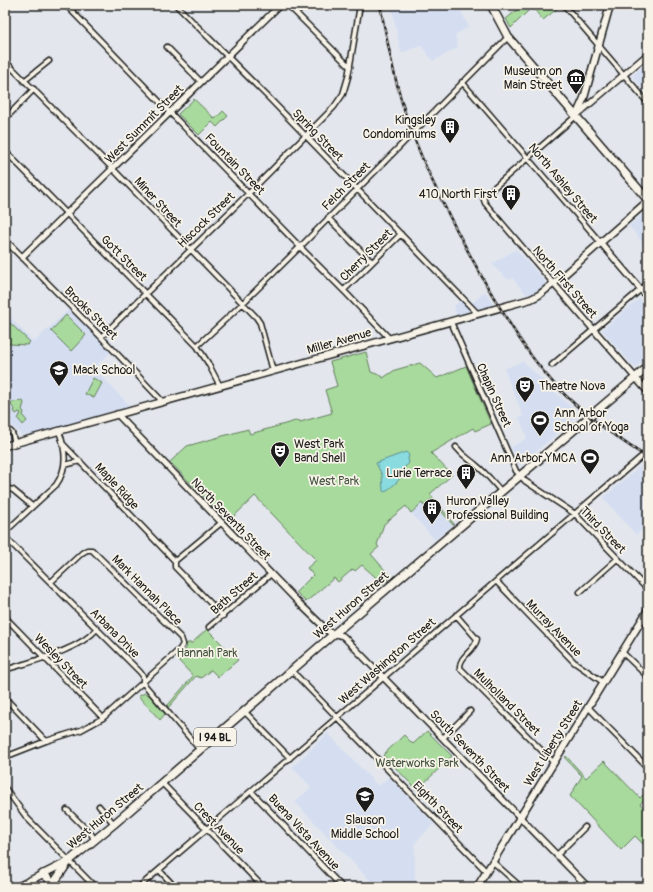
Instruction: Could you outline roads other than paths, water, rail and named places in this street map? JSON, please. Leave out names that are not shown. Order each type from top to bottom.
[{"type":"main road","points":[[491,5],[508,37],[648,201]]},
{"type":"main road","points":[[576,116],[584,98],[610,5]]},
{"type":"main road","name":"Miller Avenue","points":[[5,446],[531,299],[539,295],[648,201]]},
{"type":"main road","name":"West Huron Street","points":[[69,861],[245,712],[334,633],[648,367]]},
{"type":"main road","name":"West Liberty Street","points":[[476,887],[648,610]]},
{"type":"main road","points":[[18,887],[69,861]]},
{"type":"main road","name":"I 94 BL","points":[[51,886],[69,861]]},
{"type":"main road","points":[[43,874],[49,879],[51,886]]},
{"type":"street","name":"Fountain Street","points":[[66,5],[389,338]]},
{"type":"street","name":"Spring Street","points":[[176,5],[306,136],[478,314]]},
{"type":"street","name":"West Summit Street","points":[[22,258],[280,5]]},
{"type":"street","points":[[288,5],[350,67]]},
{"type":"street","name":"Hiscock Street","points":[[101,337],[249,193],[340,100],[346,88],[360,5]]},
{"type":"street","points":[[564,5],[648,103]]},
{"type":"street","name":"Felch Street","points":[[197,346],[300,247],[508,37]]},
{"type":"street","points":[[167,47],[201,82]]},
{"type":"street","points":[[528,157],[648,54]]},
{"type":"street","points":[[24,81],[48,61]]},
{"type":"street","name":"Miner Street","points":[[5,62],[34,89],[113,169],[260,323],[273,370]]},
{"type":"street","name":"North Ashley Street","points":[[462,82],[648,298]]},
{"type":"street","points":[[5,120],[34,89]]},
{"type":"street","name":"Gott Street","points":[[5,151],[197,346],[220,386]]},
{"type":"street","name":"North First Street","points":[[528,157],[483,197],[485,203],[648,392]]},
{"type":"street","points":[[328,218],[372,262]]},
{"type":"street","name":"Cherry Street","points":[[344,290],[401,234]]},
{"type":"street","name":"Brooks Street","points":[[5,240],[162,401]]},
{"type":"street","points":[[552,365],[646,285]]},
{"type":"street","name":"Chapin Street","points":[[451,322],[516,471],[520,475]]},
{"type":"street","name":"North Seventh Street","points":[[116,414],[271,574],[329,632],[334,633]]},
{"type":"street","points":[[5,426],[12,433],[15,443]]},
{"type":"street","points":[[5,532],[56,485],[60,479],[65,465],[63,444],[59,432]]},
{"type":"street","name":"Maple Ridge","points":[[63,444],[175,561],[174,567],[223,616]]},
{"type":"street","points":[[456,448],[467,459],[475,463],[501,491]]},
{"type":"street","name":"West Washington Street","points":[[139,887],[648,451]]},
{"type":"street","points":[[65,465],[80,461]]},
{"type":"street","name":"Third Street","points":[[520,475],[525,481],[575,514],[648,590]]},
{"type":"street","points":[[5,488],[13,490],[32,506]]},
{"type":"street","points":[[175,561],[221,522]]},
{"type":"street","name":"Arbana Drive","points":[[5,537],[140,672],[143,676],[143,683],[200,750]]},
{"type":"street","name":"Mark Hannah Place","points":[[51,582],[82,553],[87,550],[92,550],[181,638],[183,644],[180,649],[143,683]]},
{"type":"street","points":[[580,592],[617,558]]},
{"type":"street","name":"Bath Street","points":[[209,627],[271,574]]},
{"type":"street","name":"Murray Avenue","points":[[496,581],[579,667],[604,682]]},
{"type":"street","name":"Mulholland Street","points":[[456,616],[477,639],[475,646],[461,661],[460,668],[554,762]]},
{"type":"street","name":"Wesley Street","points":[[5,617],[103,718]]},
{"type":"street","points":[[5,670],[44,658],[73,646],[86,639],[97,629]]},
{"type":"street","name":"South Seventh Street","points":[[334,633],[343,636],[588,887]]},
{"type":"street","points":[[622,652],[648,677]]},
{"type":"street","name":"Eighth Street","points":[[293,670],[296,675],[486,871]]},
{"type":"street","points":[[5,756],[81,730],[103,718],[143,683]]},
{"type":"street","points":[[5,698],[46,741]]},
{"type":"street","points":[[588,707],[648,768]]},
{"type":"street","points":[[443,738],[470,711]]},
{"type":"street","points":[[245,712],[290,758]]},
{"type":"street","name":"Crest Avenue","points":[[162,783],[263,887]]},
{"type":"street","points":[[5,788],[27,818],[95,887]]},
{"type":"street","name":"Buena Vista Avenue","points":[[251,791],[342,887]]},
{"type":"street","points":[[99,806],[114,824]]},
{"type":"street","points":[[67,810],[92,835],[94,841]]},
{"type":"street","points":[[557,855],[585,827]]},
{"type":"street","points":[[492,861],[520,887]]},
{"type":"street","points":[[159,870],[174,887]]},
{"type":"water","points":[[406,452],[409,455],[409,463],[404,468],[401,477],[385,492],[383,491],[382,475],[376,463]]},
{"type":"railway","points":[[380,5],[395,75],[410,127],[440,198],[504,315],[543,371],[566,396],[595,421],[648,458]]},
{"type":"place","name":"Museum on Main Street","points":[[576,95]]},
{"type":"place","name":"Kingsley Condominums","points":[[450,144]]},
{"type":"place","name":"410 North First","points":[[511,211]]},
{"type":"place","name":"Mack School","points":[[59,387]]},
{"type":"place","name":"Theatre Nova","points":[[525,403]]},
{"type":"place","name":"Ann Arbor School of Yoga","points":[[540,437]]},
{"type":"place","name":"West Park Band Shell","points":[[280,468]]},
{"type":"place","name":"Ann Arbor YMCA","points":[[590,475]]},
{"type":"place","name":"Lurie Terrace","points":[[466,490]]},
{"type":"place","name":"Huron Valley Professional Building","points":[[432,525]]},
{"type":"place","name":"Slauson Middle School","points":[[365,813]]},
{"type":"park label","name":"West Park","points":[[334,481]]},
{"type":"park label","name":"Hannah Park","points":[[207,653]]},
{"type":"park label","name":"Waterworks Park","points":[[417,763]]}]
